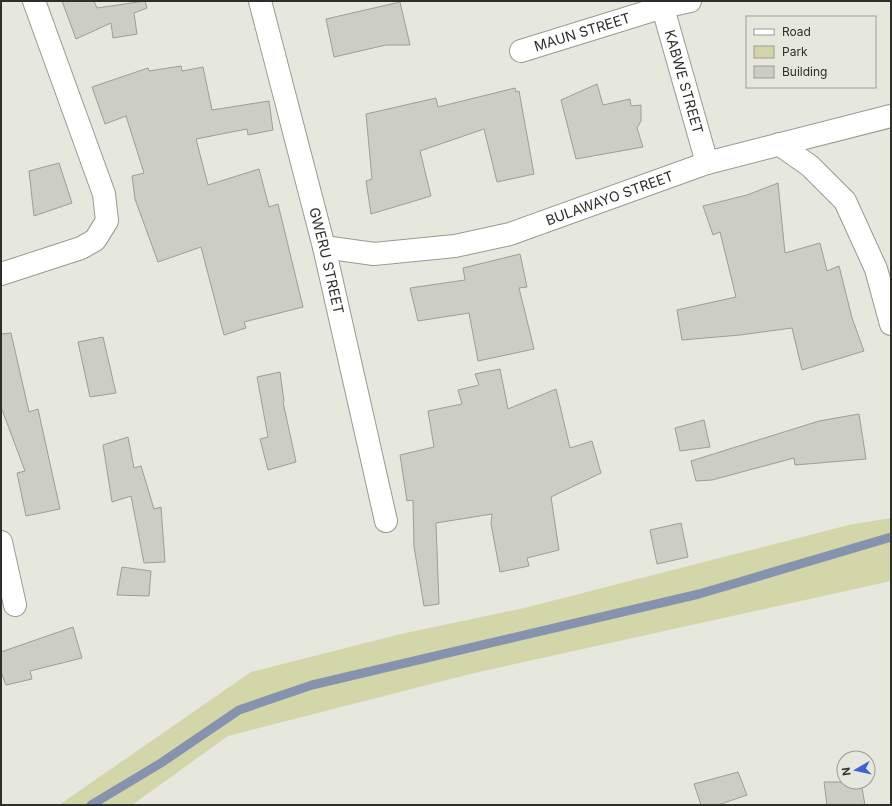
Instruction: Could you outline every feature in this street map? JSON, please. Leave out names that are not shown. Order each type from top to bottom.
[{"type":"street","points":[[1,274],[80,248],[95,240],[107,221],[104,194],[34,1]]},
{"type":"street","name":"GWERU STREET","points":[[260,1],[324,247],[386,521]]},
{"type":"street","name":"MAUN STREET","points":[[521,51],[662,4],[690,1]]},
{"type":"street","name":"KABWE STREET","points":[[662,4],[707,163]]},
{"type":"street","name":"BULAWAYO STREET","points":[[324,247],[374,254],[455,246],[510,234],[707,163],[891,116]]},
{"type":"street","points":[[779,144],[810,166],[846,201],[876,269],[891,324]]},
{"type":"street","points":[[1,542],[15,605]]},
{"type":"green space","points":[[891,518],[891,581],[470,674],[228,736],[132,805],[59,805],[251,672],[401,634],[524,608],[849,525]]},
{"type":"building","points":[[62,1],[94,1],[97,8],[145,1],[147,8],[134,13],[137,34],[113,38],[111,23],[76,39]]},
{"type":"building","points":[[400,2],[410,45],[386,45],[334,57],[326,19]]},
{"type":"building","points":[[181,66],[182,71],[203,67],[212,110],[269,101],[273,130],[248,135],[247,129],[196,139],[208,185],[259,169],[269,207],[278,204],[303,307],[244,322],[246,328],[224,335],[201,247],[158,262],[135,199],[132,176],[144,173],[126,116],[105,124],[92,87],[148,68],[149,71]]},
{"type":"building","points":[[597,84],[603,105],[630,99],[631,106],[641,105],[641,121],[637,128],[643,147],[576,159],[561,100]]},
{"type":"building","points":[[515,88],[516,92],[519,91],[534,174],[497,182],[484,129],[420,151],[431,196],[371,214],[366,181],[372,179],[366,114],[436,98],[438,107]]},
{"type":"building","points":[[59,163],[72,203],[34,216],[29,171]]},
{"type":"building","points":[[778,183],[785,253],[820,243],[827,271],[839,266],[852,318],[864,351],[802,370],[792,328],[740,335],[682,340],[677,310],[736,297],[720,232],[713,235],[703,206],[747,195]]},
{"type":"building","points":[[520,254],[527,287],[519,288],[534,349],[478,361],[469,313],[418,321],[410,288],[465,280],[463,268]]},
{"type":"building","points":[[11,333],[29,412],[38,409],[60,509],[26,516],[17,473],[25,471],[1,407],[1,334]]},
{"type":"building","points":[[103,337],[116,393],[90,397],[78,342]]},
{"type":"building","points":[[500,369],[508,409],[556,389],[570,448],[592,441],[601,473],[551,497],[559,550],[527,558],[529,566],[500,572],[491,524],[492,514],[436,523],[439,604],[424,606],[414,547],[413,500],[407,501],[400,455],[434,447],[428,411],[462,404],[458,390],[479,385],[475,374]]},
{"type":"building","points":[[280,372],[283,402],[296,462],[268,470],[260,439],[268,437],[257,377]]},
{"type":"building","points":[[859,414],[866,459],[795,465],[794,458],[712,480],[696,481],[691,461],[819,421]]},
{"type":"building","points":[[704,420],[710,447],[680,451],[675,428]]},
{"type":"building","points":[[128,437],[134,468],[141,466],[154,509],[161,507],[165,562],[144,563],[131,496],[112,502],[103,445]]},
{"type":"building","points":[[681,523],[688,557],[657,564],[650,530]]},
{"type":"building","points":[[122,567],[151,571],[149,596],[117,595]]},
{"type":"building","points":[[73,627],[82,658],[30,671],[32,679],[6,685],[1,672],[1,652]]},
{"type":"building","points":[[738,772],[747,795],[718,805],[701,805],[694,784]]},
{"type":"building","points":[[824,782],[836,782],[836,790],[862,790],[865,805],[827,805]]},
{"type":"waterway","points":[[91,805],[161,763],[239,710],[312,685],[699,594],[891,537]]}]
